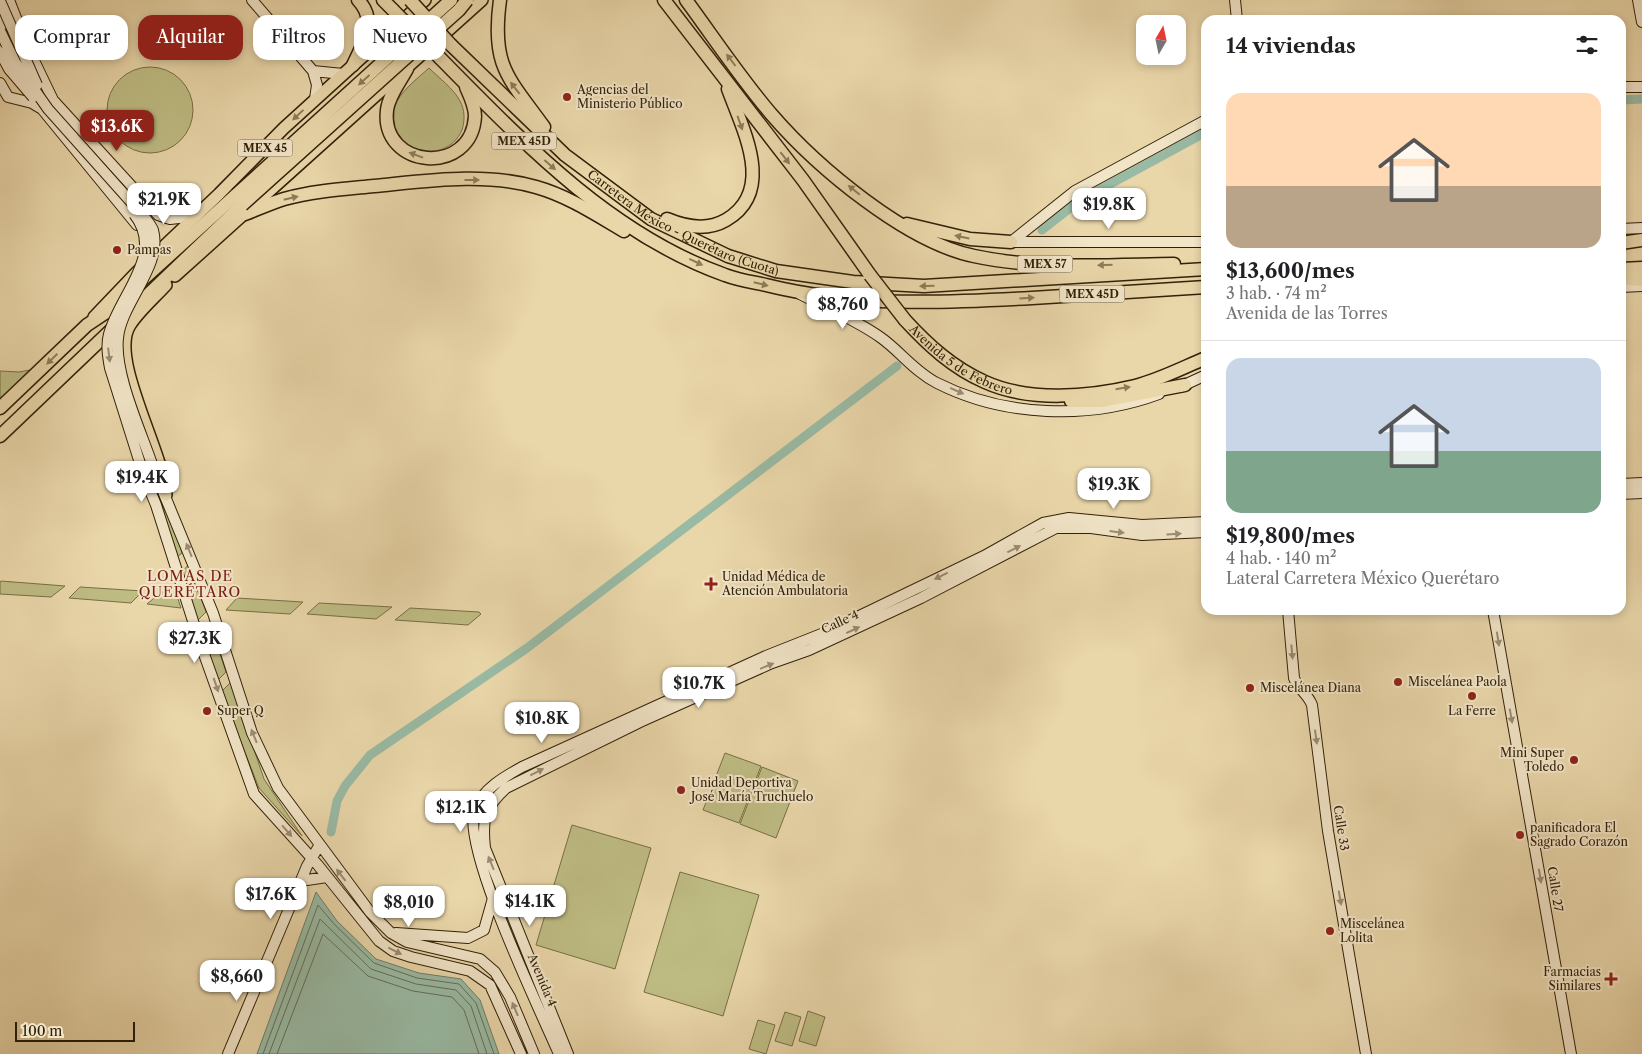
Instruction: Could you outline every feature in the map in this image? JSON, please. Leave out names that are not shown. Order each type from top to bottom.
[{"type":"highway","points":[[353,65],[368,28],[367,13],[358,0]]},
{"type":"highway","name":"MEX 45D","points":[[383,0],[464,82]]},
{"type":"highway","name":"Carretera México - Querétaro (Cuota)","points":[[410,0],[451,45],[565,156],[651,219],[728,256],[776,271],[853,282],[924,286],[1201,268]]},
{"type":"highway","name":"MEX 45","points":[[0,436],[451,0]]},
{"type":"highway","name":"MEX 45","points":[[0,408],[87,326],[241,205],[459,10],[467,0]]},
{"type":"highway","points":[[500,0],[497,29],[500,62],[507,77],[565,156]]},
{"type":"highway","name":"Avenida 5 de Febrero","points":[[664,0],[802,180],[870,275],[905,320],[934,350],[960,369],[986,383],[1022,394],[1064,394],[1136,386],[1201,360]]},
{"type":"highway","name":"MEX 57","points":[[686,0],[772,115],[826,167],[892,220],[922,238],[972,256],[1006,261],[1092,266],[1175,264],[1201,267]]},
{"type":"highway","points":[[407,69],[391,98],[387,118],[390,131],[397,143],[407,152],[420,158],[434,159],[448,155],[460,148],[469,137],[475,115],[464,82]]},
{"type":"highway","points":[[581,168],[647,209],[680,224],[700,227],[710,226],[719,224],[735,215],[749,198],[754,180],[752,156],[723,77]]},
{"type":"highway","name":"Carretera México - Querétaro (Cuota)","points":[[464,82],[566,179],[628,224],[668,248],[725,275],[797,293],[873,302],[955,302],[1201,287]]},
{"type":"highway","points":[[241,205],[319,192],[423,181],[486,180],[534,186],[555,193],[574,201],[628,234],[668,248]]},
{"type":"highway","points":[[892,220],[970,239],[1011,242]]},
{"type":"highway","points":[[1626,242],[1642,240]]},
{"type":"highway","points":[[1626,249],[1642,248]]},
{"type":"highway","points":[[1626,269],[1642,268]]},
{"type":"highway","points":[[1626,278],[1642,280]]},
{"type":"highway","points":[[1022,394],[1066,402],[1101,401],[1185,385]]},
{"type":"main road","points":[[9,0],[35,64],[53,100],[158,215],[170,219],[196,216]]},
{"type":"main road","points":[[252,0],[313,71],[317,85],[315,99]]},
{"type":"main road","name":"MEX 45","points":[[87,326],[136,272],[315,99],[425,0]]},
{"type":"main road","name":"MEX 45","points":[[143,299],[172,278],[241,205],[407,69],[482,0]]},
{"type":"main road","points":[[1235,0],[1236,15]]},
{"type":"main road","points":[[1638,0],[1642,22]]},
{"type":"main road","points":[[0,1],[44,109]]},
{"type":"main road","points":[[0,12],[17,54],[22,60],[35,64]]},
{"type":"main road","points":[[0,31],[15,62],[44,109],[136,223],[141,246],[141,258],[136,272]]},
{"type":"main road","points":[[0,52],[9,69],[131,210],[143,227],[146,242],[143,262],[109,334],[110,368],[199,640],[251,788],[379,941],[393,951],[411,957],[470,971],[490,985],[521,1054]]},
{"type":"main road","points":[[313,71],[343,74]]},
{"type":"main road","points":[[43,80],[44,109]]},
{"type":"main road","points":[[0,83],[8,97],[32,103],[44,109],[140,212],[153,230],[153,255],[126,309],[120,328],[117,348],[120,371],[153,467],[213,613],[232,676],[256,742],[278,788],[370,912],[391,932],[407,942],[480,959],[495,972],[510,997],[534,1054]]},
{"type":"main road","points":[[1626,87],[1642,87]]},
{"type":"main road","points":[[1011,242],[1075,191],[1201,123]]},
{"type":"main road","points":[[1626,230],[1642,228]]},
{"type":"main road","points":[[1011,242],[1201,242]]},
{"type":"main road","points":[[166,495],[166,481],[158,454],[125,361],[126,335],[129,326],[172,278]]},
{"type":"main road","points":[[1626,287],[1642,286]]},
{"type":"main road","points":[[797,293],[880,337],[935,382],[966,396],[1018,408],[1078,412],[1103,410],[1147,399],[1201,377]]},
{"type":"main road","points":[[119,407],[127,395],[136,395]]},
{"type":"main road","points":[[1626,484],[1642,483]]},
{"type":"main road","points":[[1626,494],[1642,493]]},
{"type":"main road","name":"Calle 4","points":[[499,780],[522,767],[758,660],[824,633],[984,556],[1043,523],[1069,518],[1142,525],[1201,522]]},
{"type":"main road","name":"Calle 4","points":[[496,797],[506,788],[581,750],[726,683],[809,650],[921,598],[1056,528],[1091,528],[1142,535],[1201,532]]},
{"type":"main road","name":"Calle 33","points":[[1288,615],[1294,678],[1297,686],[1310,698],[1312,705],[1328,831],[1366,1054]]},
{"type":"main road","name":"Calle 27","points":[[1494,615],[1571,1054]]},
{"type":"main road","name":"Avenida 4","points":[[499,780],[482,797],[475,809],[472,821],[477,852],[493,898],[560,1054]]},
{"type":"main road","name":"Avenida 4","points":[[496,797],[482,823],[485,848],[568,1054]]},
{"type":"main road","points":[[234,1054],[245,1022],[314,861],[322,849]]},
{"type":"main road","points":[[257,994],[314,861]]},
{"type":"main road","points":[[307,880],[327,877]]},
{"type":"main road","points":[[391,932],[468,938],[484,930],[493,898]]},
{"type":"main road","points":[[228,1054],[245,1022]]},
{"type":"shaded area","points":[[150,67],[166,71],[180,80],[189,94],[193,110],[189,126],[180,140],[166,149],[150,153],[134,149],[120,140],[111,126],[107,110],[111,94],[120,80],[134,71]]},
{"type":"shaded area","points":[[429,68],[457,96],[462,104],[464,116],[462,130],[454,142],[443,149],[430,151],[417,149],[406,144],[398,135],[393,123],[396,102],[409,86]]},
{"type":"shaded area","points":[[30,370],[35,376],[0,407],[0,371],[19,372]]},
{"type":"shaded area","points":[[162,500],[175,525],[182,553],[177,557],[173,551],[160,502]]},
{"type":"shaded area","points":[[189,564],[206,612],[197,621],[181,573]]},
{"type":"shaded area","points":[[0,582],[65,586],[51,597],[0,594]]},
{"type":"shaded area","points":[[80,587],[143,591],[131,603],[69,598]]},
{"type":"shaded area","points":[[161,592],[176,593],[181,608],[147,604]]},
{"type":"shaded area","points":[[237,598],[303,602],[290,614],[226,610]]},
{"type":"shaded area","points":[[319,603],[392,607],[376,619],[307,614]]},
{"type":"shaded area","points":[[410,608],[479,612],[481,614],[468,625],[395,620]]},
{"type":"shaded area","points":[[210,624],[226,672],[217,681],[200,633]]},
{"type":"shaded area","points":[[231,682],[264,779],[302,836],[259,788],[221,692]]},
{"type":"shaded area","points":[[725,753],[761,766],[739,823],[703,810]]},
{"type":"shaded area","points":[[762,767],[798,781],[776,838],[740,824]]},
{"type":"shaded area","points":[[572,825],[651,848],[615,969],[536,945]]},
{"type":"shaded area","points":[[680,872],[759,895],[723,1016],[644,992]]},
{"type":"shaded area","points":[[808,1011],[825,1017],[816,1046],[799,1041]]},
{"type":"shaded area","points":[[785,1012],[801,1017],[792,1046],[775,1041]]},
{"type":"shaded area","points":[[758,1020],[775,1025],[766,1054],[749,1049]]},
{"type":"water","points":[[316,892],[337,921],[376,959],[419,973],[461,979],[480,1000],[499,1054],[257,1054]]},
{"type":"waterway","points":[[1626,100],[1642,99]]},
{"type":"waterway","points":[[1042,230],[1079,201],[1201,135]]},
{"type":"waterway","points":[[331,832],[337,801],[345,786],[370,755],[527,648],[897,366]]},
{"type":"place","name":"Agencias del Ministerio Público","points":[[567,97]]},
{"type":"place","name":"Pampas","points":[[117,250]]},
{"type":"place","name":"Unidad Médica de Atención Ambulatoria","points":[[711,584]]},
{"type":"place","name":"Miscelánea Paola","points":[[1398,682]]},
{"type":"place","name":"Miscelánea Diana","points":[[1250,688]]},
{"type":"place","name":"La Ferre","points":[[1472,696]]},
{"type":"place","name":"Super Q","points":[[207,711]]},
{"type":"place","name":"Mini Super Toledo","points":[[1574,760]]},
{"type":"place","name":"Unidad Deportiva José María Truchuelo","points":[[681,790]]},
{"type":"place","name":"panificadora El Sagrado Corazón","points":[[1520,835]]},
{"type":"place","name":"Miscelánea Lolita","points":[[1330,931]]},
{"type":"place","name":"Farmacias Similares","points":[[1611,979]]},
{"type":"district","name":"LOMAS DE QUERÉTARO","points":[[190,584]]}]
